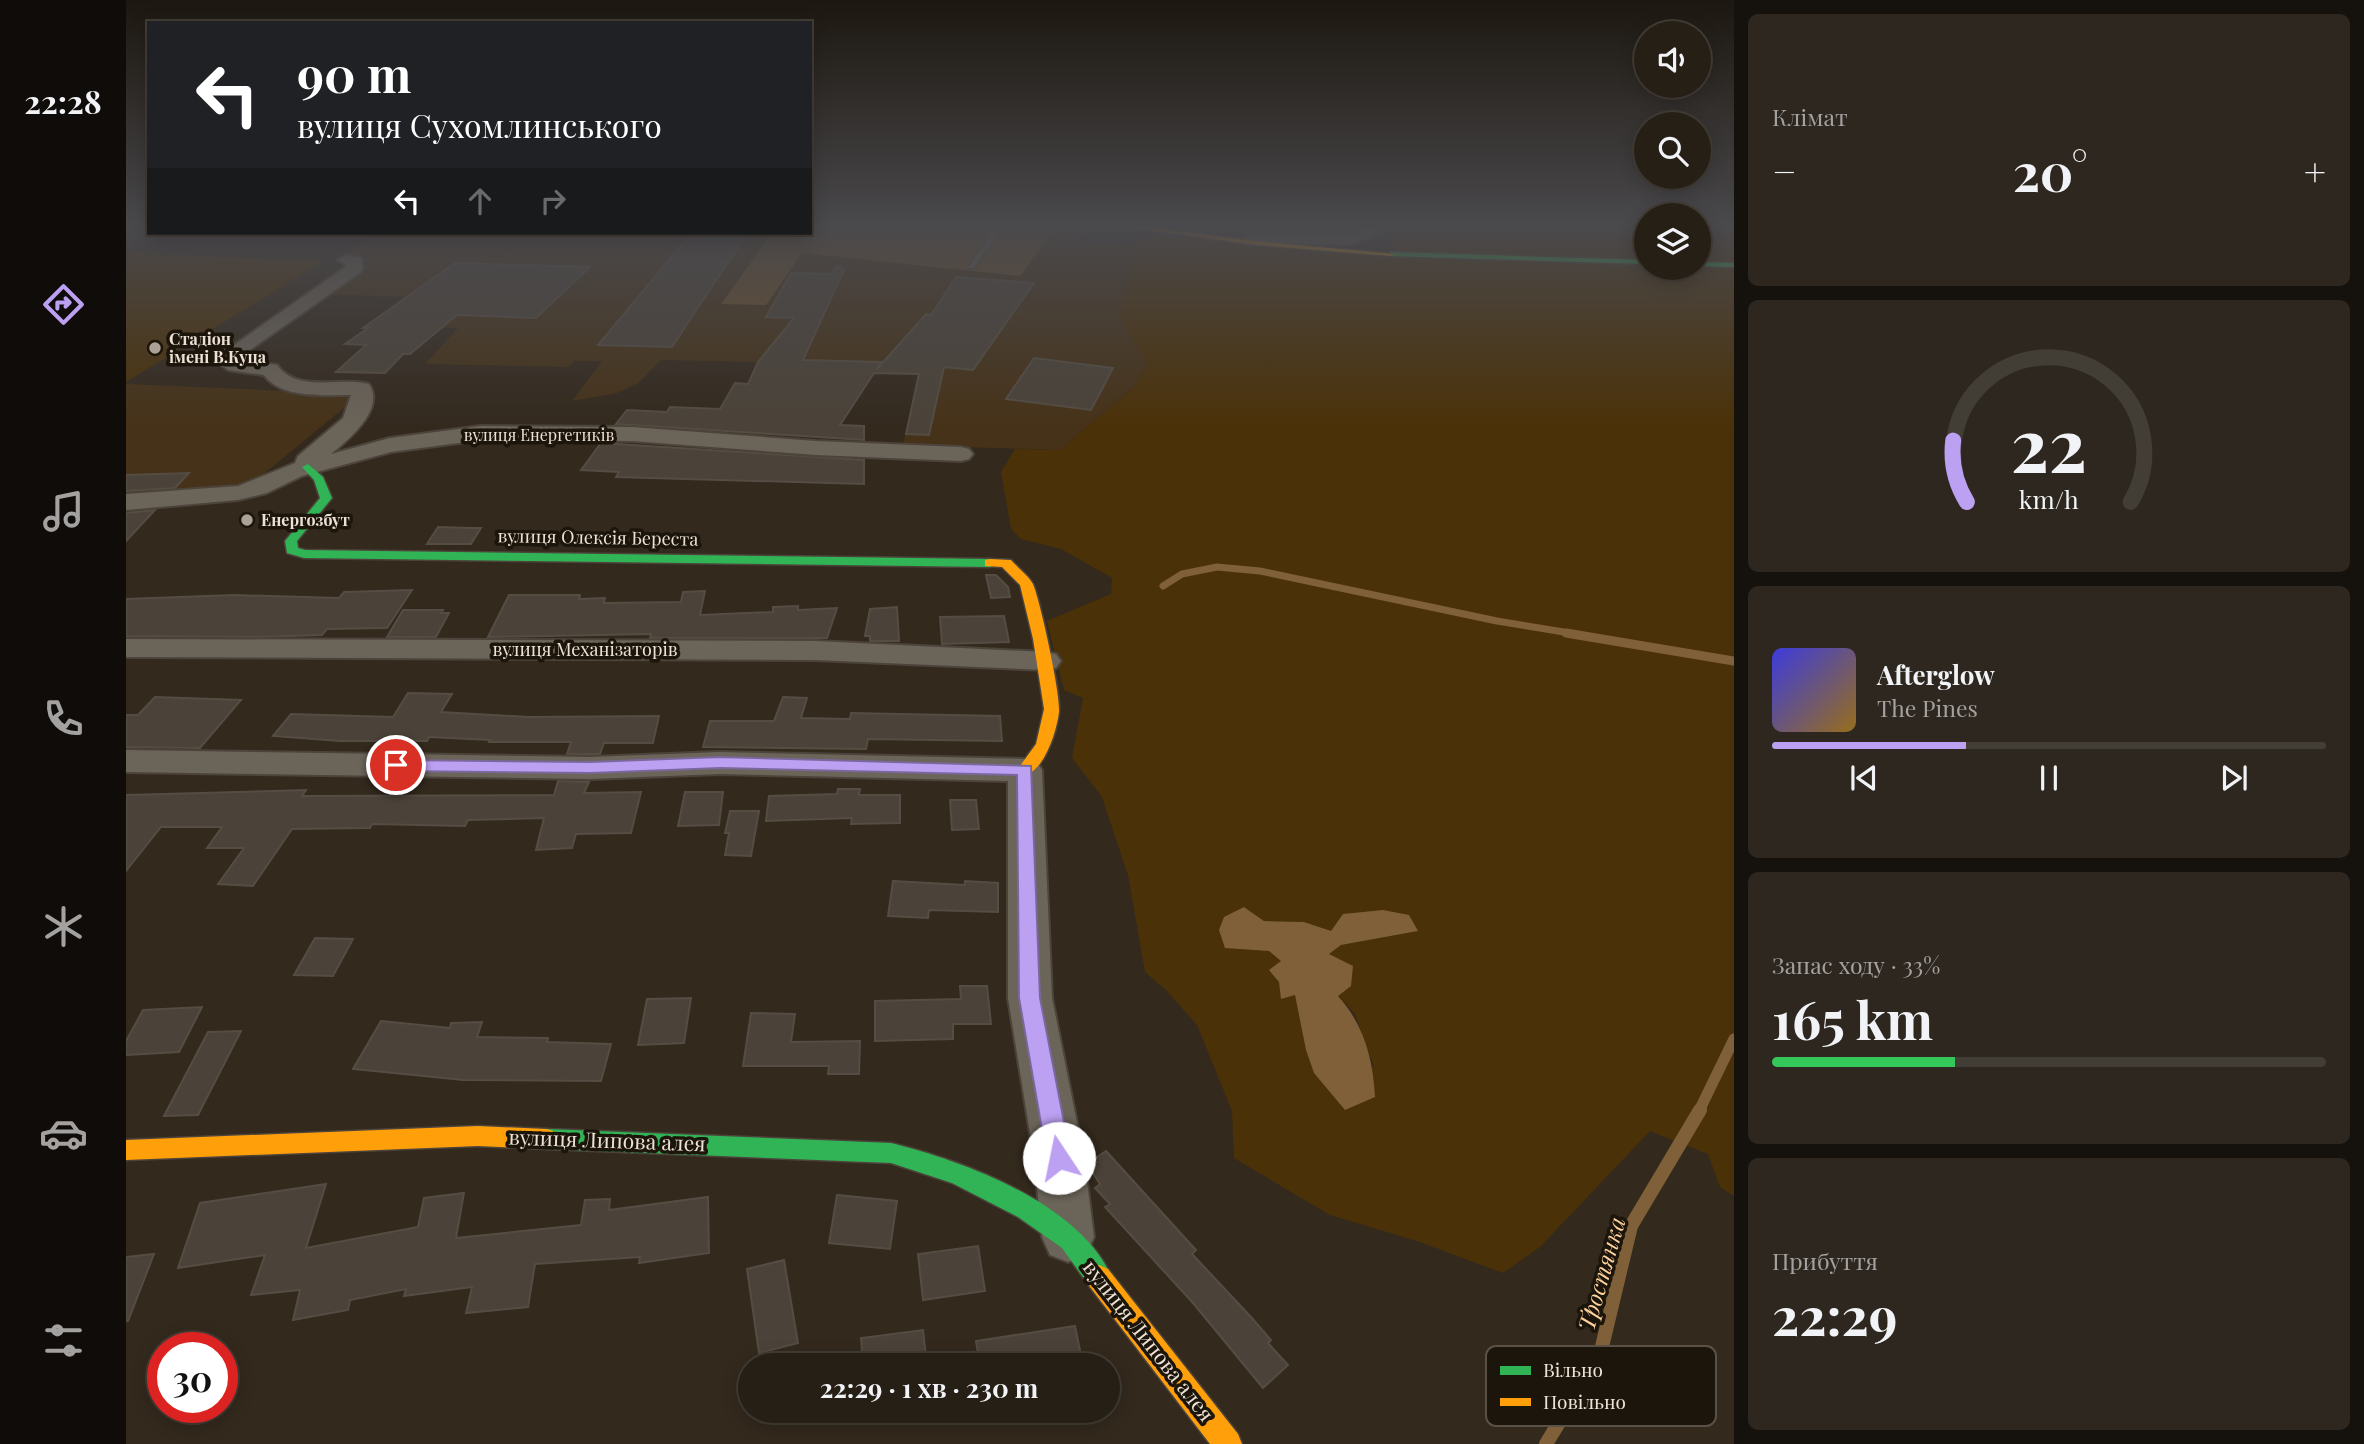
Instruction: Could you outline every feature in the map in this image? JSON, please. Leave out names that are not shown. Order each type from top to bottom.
[{"type":"street","points":[[301,469],[345,431],[359,413],[363,400],[362,388],[297,386],[280,382],[270,369],[234,366],[224,359],[321,291]]},
{"type":"street","name":"вулиця Енергетиків","points":[[126,502],[205,498],[238,493],[258,488],[301,469],[414,440],[501,432],[638,435],[816,448],[961,454]]},
{"type":"street","name":"вулиця Олексія Береста","points":[[301,469],[319,479],[326,498],[291,541],[292,550],[304,554],[1006,563],[1026,584],[1045,661]]},
{"type":"street","name":"вулиця Механізаторів","points":[[126,648],[380,651],[677,649],[865,653],[1045,661]]},
{"type":"street","points":[[1045,661],[1052,709],[1050,724],[1044,745],[1025,770],[1030,998],[1059,1158],[1068,1237]]},
{"type":"street","points":[[126,761],[590,768],[720,763],[1025,770]]},
{"type":"street","name":"вулиця Липова алея","points":[[126,1150],[478,1136],[891,1153],[922,1160],[993,1192],[1068,1237],[1228,1444]]},
{"type":"shaded area","points":[[126,291],[274,291],[126,382]]},
{"type":"shaded area","points":[[325,291],[1126,291],[1120,319],[1147,363],[1135,386],[1060,450],[903,445],[918,374],[754,369],[757,362],[661,360],[638,383],[617,393],[572,401],[602,361],[574,361],[568,367],[425,364],[458,328],[372,325],[403,297],[321,294]]},
{"type":"shaded area","points":[[730,291],[775,291],[766,305],[721,304]]},
{"type":"shaded area","points":[[1126,291],[1734,291],[1734,1196],[1720,1187],[1708,1154],[1650,1131],[1540,1247],[1503,1273],[1417,1241],[1330,1215],[1234,1158],[1232,1111],[1197,1025],[1166,990],[1145,972],[1128,875],[1102,797],[1072,758],[1083,698],[1064,690],[1047,621],[1111,594],[1112,578],[1061,549],[1021,539],[1011,529],[1001,472],[1015,449],[1060,450],[1135,386],[1147,363],[1120,319]],"holes":[[[1244,907],[1264,921],[1304,922],[1331,932],[1409,915],[1417,931],[1341,945],[1329,954],[1338,995],[1355,1014],[1374,1067],[1306,1050],[1295,995],[1285,967],[1278,957],[1259,948],[1225,948]]]},
{"type":"shaded area","points":[[126,384],[361,394],[254,482],[233,488],[126,494]]},
{"type":"shaded area","points":[[1244,907],[1264,921],[1304,922],[1331,931],[1343,914],[1383,910],[1409,915],[1418,931],[1341,945],[1329,954],[1353,966],[1351,986],[1338,996],[1361,1030],[1366,1043],[1375,1097],[1345,1110],[1314,1073],[1306,1050],[1295,995],[1281,999],[1279,982],[1269,970],[1281,961],[1269,951],[1225,948],[1219,930],[1224,917]]},
{"type":"building","points":[[415,291],[564,291],[536,318],[457,315],[410,354],[403,354],[385,373],[336,372],[366,345],[345,344],[368,328],[363,328]]},
{"type":"building","points":[[643,291],[709,291],[672,347],[598,345]]},
{"type":"building","points":[[781,291],[834,291],[803,360],[881,362],[877,369],[926,314],[931,315],[947,291],[1028,291],[973,370],[944,367],[929,435],[906,434],[919,374],[874,373],[840,425],[864,426],[864,440],[616,424],[627,410],[667,412],[670,407],[720,409],[735,383],[748,384],[758,362],[794,318],[766,317]]},
{"type":"building","points":[[1034,358],[1113,368],[1091,410],[1006,399]]},
{"type":"building","points":[[601,443],[864,460],[864,484],[616,477],[619,472],[581,470]]},
{"type":"building","points":[[189,473],[175,488],[126,491],[126,475]]},
{"type":"building","points":[[155,510],[126,541],[126,513]]},
{"type":"building","points":[[438,527],[481,528],[471,544],[427,544]]},
{"type":"building","points":[[986,575],[996,575],[1008,587],[1010,597],[991,598]]},
{"type":"building","points":[[412,590],[387,628],[327,629],[322,635],[259,637],[126,636],[126,599],[234,595],[339,598],[344,592]]},
{"type":"building","points":[[705,591],[700,615],[773,612],[773,607],[798,606],[798,610],[837,608],[827,638],[650,638],[651,634],[488,637],[509,595],[580,595],[579,599],[605,598],[604,603],[681,602],[683,592]]},
{"type":"building","points":[[897,607],[899,641],[870,641],[870,636],[865,636],[870,609]]},
{"type":"building","points":[[403,610],[443,610],[441,613],[449,613],[436,637],[387,637]]},
{"type":"building","points":[[1004,616],[1009,642],[942,644],[940,617]]},
{"type":"building","points":[[408,693],[452,694],[441,712],[529,717],[659,716],[653,743],[604,743],[600,754],[567,754],[571,742],[489,742],[490,740],[429,737],[427,741],[340,741],[273,736],[291,714],[393,717]]},
{"type":"building","points":[[155,697],[241,700],[200,748],[126,747],[126,715],[138,715]]},
{"type":"building","points":[[783,697],[807,698],[801,718],[850,719],[851,713],[1000,716],[1002,741],[868,739],[866,749],[703,747],[710,721],[774,721]]},
{"type":"building","points":[[558,781],[589,782],[584,793],[641,792],[631,833],[576,834],[572,848],[536,850],[544,818],[468,820],[465,826],[372,824],[370,828],[292,829],[253,886],[218,884],[244,848],[207,848],[222,827],[161,827],[126,871],[126,795],[306,790],[302,796],[554,795]]},
{"type":"building","points":[[838,789],[860,789],[859,795],[900,795],[900,823],[851,824],[852,818],[766,821],[769,796],[837,794]]},
{"type":"building","points":[[685,792],[723,792],[719,825],[678,826]]},
{"type":"building","points":[[950,800],[976,800],[979,829],[952,830]]},
{"type":"building","points":[[730,811],[759,811],[751,856],[725,855],[729,833],[725,833]]},
{"type":"building","points":[[893,881],[965,885],[965,881],[998,883],[998,912],[929,910],[928,918],[888,916]]},
{"type":"building","points":[[315,938],[353,939],[333,976],[294,975]]},
{"type":"building","points":[[960,986],[987,986],[991,1024],[953,1024],[953,1039],[875,1041],[875,1001],[961,999]]},
{"type":"building","points":[[691,998],[684,1043],[638,1045],[647,999]]},
{"type":"building","points":[[202,1007],[179,1052],[126,1055],[126,1041],[143,1010]]},
{"type":"building","points":[[751,1013],[795,1014],[791,1042],[860,1041],[859,1074],[828,1074],[829,1066],[743,1066]]},
{"type":"building","points":[[381,1021],[450,1028],[451,1023],[482,1022],[477,1037],[548,1038],[547,1042],[611,1044],[601,1081],[463,1080],[353,1069]]},
{"type":"building","points":[[241,1031],[198,1115],[164,1116],[208,1032]]},
{"type":"building","points":[[1106,1151],[1196,1250],[1192,1254],[1271,1340],[1268,1343],[1288,1365],[1263,1388],[1193,1303],[1105,1207],[1110,1204],[1095,1188],[1100,1184],[1087,1164]]},
{"type":"building","points":[[326,1184],[306,1248],[418,1227],[424,1198],[464,1193],[456,1238],[581,1225],[585,1200],[610,1199],[609,1210],[708,1197],[709,1253],[639,1263],[640,1257],[535,1264],[528,1307],[466,1313],[472,1287],[404,1296],[406,1289],[350,1300],[348,1310],[293,1320],[300,1290],[251,1295],[265,1255],[178,1268],[200,1203]]},
{"type":"building","points":[[837,1195],[897,1201],[890,1249],[829,1243]]},
{"type":"building","points":[[978,1246],[985,1291],[923,1300],[918,1254]]},
{"type":"building","points":[[154,1254],[128,1321],[126,1321],[126,1257]]},
{"type":"building","points":[[784,1260],[798,1343],[759,1353],[747,1269]]},
{"type":"building","points":[[1075,1326],[1081,1353],[978,1353],[976,1341]]},
{"type":"building","points":[[923,1330],[926,1353],[862,1353],[861,1338]]},
{"type":"waterway","points":[[1163,586],[1182,574],[1217,567],[1260,571],[1497,621],[1576,634]]},
{"type":"waterway","points":[[1566,633],[1734,661]]},
{"type":"waterway","name":"Тростянка","points":[[1699,1111],[1734,1039]]},
{"type":"waterway","name":"Тростянка","points":[[1602,1346],[1631,1226],[1700,1110]]},
{"type":"waterway","name":"Тростянка","points":[[1546,1444],[1557,1426]]},
{"type":"traffic: fast","points":[[308,467],[319,479],[326,498],[291,541],[292,550],[304,554],[990,563]]},
{"type":"traffic: fast","points":[[547,1139],[891,1153],[960,1176],[1026,1209],[1071,1240],[1099,1278]]},
{"type":"traffic: slow","points":[[990,563],[1006,563],[1026,584],[1040,639],[1052,709],[1044,745],[1025,770]]},
{"type":"traffic: slow","points":[[126,1150],[478,1136],[547,1139]]},
{"type":"traffic: slow","points":[[1099,1278],[1228,1444]]},
{"type":"place","name":"Стадіон імені В.Куца","points":[[155,348]]},
{"type":"place","name":"Енергозбут","points":[[247,520]]},
{"type":"route","points":[[396,765],[590,768],[720,763],[1025,770],[1030,998],[1059,1158]]}]
